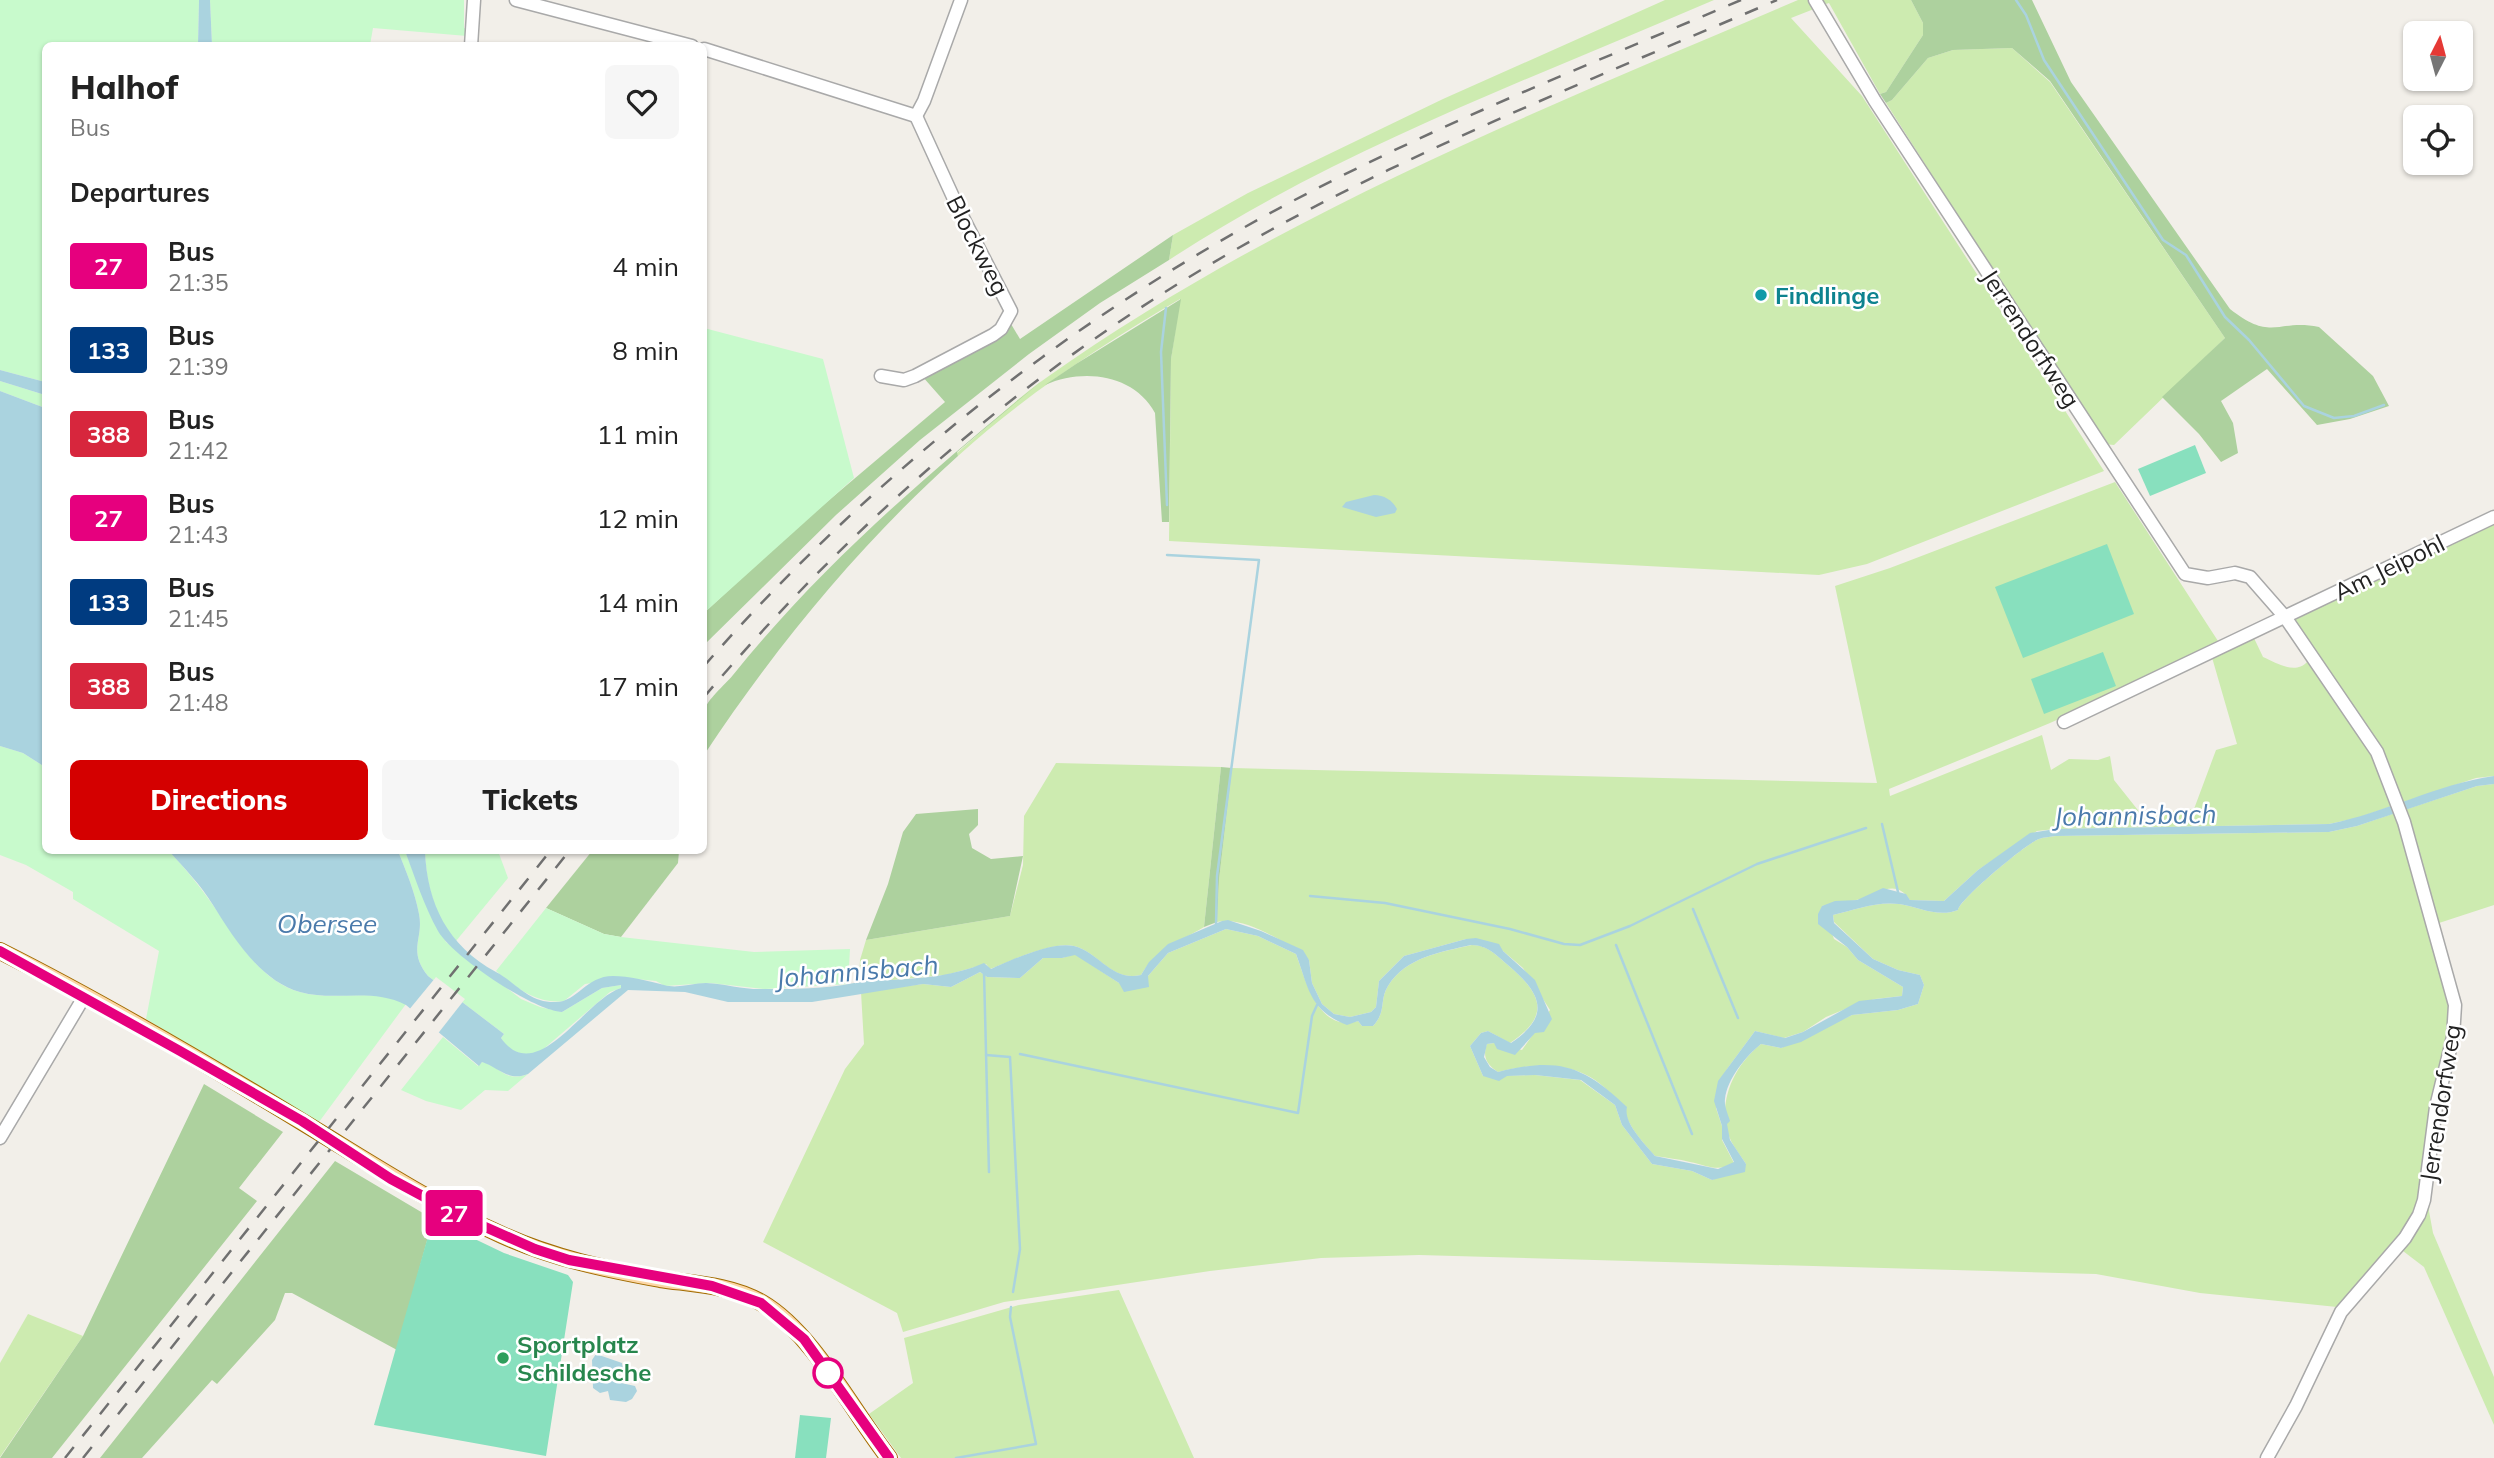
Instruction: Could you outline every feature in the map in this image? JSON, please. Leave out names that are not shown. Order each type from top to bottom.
[{"type":"main road","points":[[0,951],[302,1121],[422,1196],[503,1235],[569,1260],[712,1286],[761,1303],[804,1339],[889,1458]]},
{"type":"street","points":[[471,42],[474,0]]},
{"type":"street","points":[[516,0],[677,42]]},
{"type":"street","points":[[707,50],[916,117],[961,0]]},
{"type":"street","name":"Jerrendorfweg","points":[[1816,3],[1882,112],[2185,574],[2208,578],[2235,573],[2250,577],[2285,617],[2377,752],[2404,822],[2455,1005],[2453,1037],[2436,1107],[2424,1200],[2405,1238],[2341,1312],[2296,1406],[2267,1458]]},
{"type":"street","name":"Blockweg","points":[[881,376],[904,380],[915,376],[993,335],[1001,329],[1011,311],[959,210],[916,117]]},
{"type":"street","name":"Am Jeipohl","points":[[2285,617],[2494,517]]},
{"type":"street","points":[[2063,722],[2285,617]]},
{"type":"street","points":[[0,1138],[84,997]]},
{"type":"green space","points":[[0,0],[199,0],[198,42],[42,42],[42,381],[0,370]]},
{"type":"green space","points":[[210,0],[464,0],[464,28],[467,29],[467,36],[373,28],[371,42],[212,42]]},
{"type":"green space","points":[[1665,0],[1714,0],[1505,88],[1367,150],[1233,220],[1169,260],[1173,235],[1248,193],[1443,99]]},
{"type":"green space","points":[[1798,0],[1809,0],[1814,9],[1791,18],[1862,96],[2104,471],[1867,564],[1819,575],[1169,541],[1171,359],[1180,299],[1065,372],[1010,412],[958,456],[957,453],[1046,378],[1134,319],[1224,266],[1412,169],[1507,125]]},
{"type":"green space","points":[[1821,0],[1911,0],[1923,23],[1923,35],[1886,92],[1880,94],[1829,3],[1823,5]]},
{"type":"green space","points":[[1911,0],[2032,0],[2071,82],[2230,309],[2256,325],[2319,327],[2373,376],[2389,406],[2350,419],[2317,425],[2267,369],[2221,401],[2233,423],[2238,453],[2221,462],[2199,434],[2162,397],[2225,338],[2050,81],[2012,48],[1953,50],[1928,58],[1892,100],[1886,103],[1880,94],[1886,92],[1923,35],[1923,23]]},
{"type":"green space","points":[[2012,48],[2050,82],[2225,338],[2114,445],[2104,444],[1886,103],[1892,100],[1928,58],[1953,50]]},
{"type":"green space","points":[[1173,235],[1169,260],[1100,303],[1029,354],[920,440],[836,515],[707,642],[707,610],[789,534],[945,402],[922,376],[995,340],[1011,324],[1020,339]]},
{"type":"green space","points":[[1181,299],[1171,359],[1169,522],[1162,522],[1155,413],[1146,400],[1134,390],[1106,378],[1075,377],[1045,385]]},
{"type":"green space","points":[[707,329],[823,359],[854,478],[707,610]]},
{"type":"green space","points":[[1044,379],[957,452],[958,456],[887,524],[854,560],[791,635],[707,751],[707,704],[712,698],[804,594],[881,519],[961,447]]},
{"type":"green space","points":[[0,381],[42,394],[42,407],[0,391]]},
{"type":"green space","points":[[2195,445],[2206,473],[2150,496],[2138,469]]},
{"type":"green space","points":[[2115,482],[2218,641],[2126,689],[1889,789],[1890,796],[2042,735],[2051,770],[2069,759],[2098,760],[2110,756],[2114,780],[2141,814],[2194,809],[2216,750],[2237,744],[2211,654],[2253,636],[2263,657],[2291,668],[2297,668],[2307,662],[2375,756],[2395,805],[2329,824],[2037,831],[1978,870],[1944,901],[1910,900],[1898,890],[1886,889],[1861,899],[1822,906],[1834,939],[1847,947],[1858,960],[1903,987],[1902,996],[1875,999],[1855,1005],[1826,1017],[1803,1032],[1784,1038],[1755,1031],[1727,1069],[1716,1108],[1722,1126],[1722,1140],[1734,1163],[1728,1166],[1717,1168],[1655,1156],[1634,1131],[1623,1109],[1610,1092],[1582,1073],[1551,1066],[1498,1072],[1491,1066],[1485,1057],[1487,1044],[1494,1043],[1522,1050],[1550,1010],[1523,968],[1503,951],[1466,939],[1404,956],[1379,981],[1376,1007],[1371,1012],[1350,1017],[1334,1014],[1322,1004],[1312,983],[1309,960],[1300,953],[1253,927],[1228,921],[1217,922],[1232,768],[1877,783],[1835,586],[1890,568]]},
{"type":"green space","points":[[2494,522],[2494,776],[2476,778],[2401,803],[2292,619]]},
{"type":"green space","points":[[2107,544],[2134,614],[2023,658],[1995,587]]},
{"type":"green space","points":[[2103,652],[2116,686],[2044,714],[2031,679]]},
{"type":"green space","points":[[0,746],[23,753],[42,765],[42,854],[172,854],[248,954],[271,978],[285,986],[313,995],[380,996],[406,1004],[319,1122],[146,1019],[159,951],[73,899],[73,892],[26,865],[0,855]]},
{"type":"green space","points":[[1056,763],[1221,767],[1204,927],[1161,952],[1141,975],[1131,976],[1113,971],[1091,954],[1065,945],[1032,953],[990,969],[986,964],[946,975],[891,980],[882,978],[877,973],[868,974],[859,982],[860,960],[866,940],[1010,916],[1023,865],[1024,816]]},
{"type":"green space","points":[[1221,767],[1232,768],[1217,922],[1204,927]]},
{"type":"green space","points":[[2494,784],[2494,905],[2439,923],[2415,836],[2404,810],[2477,786]]},
{"type":"green space","points":[[978,809],[978,825],[969,834],[972,848],[991,859],[1023,856],[1010,916],[866,940],[888,884],[903,832],[916,814]]},
{"type":"green space","points":[[2398,812],[2452,1017],[2419,1200],[2394,1244],[2337,1307],[2200,1293],[2096,1274],[1419,1255],[1321,1258],[1210,1271],[1004,1302],[903,1332],[897,1313],[763,1242],[845,1069],[864,1044],[861,992],[923,984],[951,987],[980,972],[987,977],[1020,978],[1043,958],[1062,958],[1075,954],[1119,983],[1148,976],[1168,953],[1226,929],[1258,936],[1296,954],[1310,991],[1324,1012],[1333,1020],[1345,1023],[1358,1021],[1362,1026],[1373,1026],[1382,1010],[1388,986],[1404,968],[1437,953],[1478,945],[1492,952],[1520,976],[1535,996],[1537,1005],[1532,1024],[1510,1043],[1488,1031],[1481,1033],[1470,1046],[1483,1076],[1535,1075],[1580,1080],[1615,1105],[1622,1125],[1652,1164],[1692,1171],[1712,1180],[1746,1164],[1731,1141],[1725,1114],[1726,1101],[1735,1075],[1761,1044],[1781,1048],[1852,1015],[1898,1010],[1918,1004],[1924,985],[1920,975],[1898,970],[1873,959],[1834,922],[1833,915],[1866,906],[1891,903],[1943,913],[1958,910],[1995,872],[2032,842],[2045,837],[2329,832]]},
{"type":"green space","points":[[399,854],[406,854],[430,914],[446,942],[521,999],[562,1012],[602,988],[621,985],[621,988],[610,992],[540,1052],[523,1054],[513,1050],[501,1038],[504,1034],[428,976],[422,967],[417,952],[420,923],[413,890]]},
{"type":"green space","points":[[425,854],[499,854],[508,878],[456,941],[437,911],[427,875]]},
{"type":"green space","points":[[590,854],[679,854],[678,863],[621,937],[604,934],[546,908]]},
{"type":"green space","points":[[546,908],[604,934],[621,937],[754,952],[850,949],[848,984],[765,989],[710,983],[665,986],[656,981],[626,978],[585,984],[564,1001],[545,1000],[519,989],[496,971]]},
{"type":"green space","points":[[443,1037],[478,1066],[482,1062],[508,1075],[528,1074],[508,1091],[485,1090],[461,1110],[426,1101],[401,1090]]},
{"type":"green space","points":[[204,1084],[283,1132],[239,1188],[257,1201],[52,1458],[0,1458],[83,1336]]},
{"type":"green space","points":[[335,1161],[433,1219],[397,1350],[292,1293],[285,1293],[275,1320],[217,1384],[212,1380],[142,1458],[100,1458]]},
{"type":"green space","points":[[2432,1175],[2429,1211],[2433,1233],[2494,1377],[2494,1425],[2424,1267],[2403,1251],[2425,1215]]},
{"type":"green space","points":[[433,1219],[504,1253],[568,1275],[573,1282],[546,1456],[374,1425]]},
{"type":"green space","points":[[1119,1290],[1194,1458],[901,1458],[869,1414],[913,1383],[904,1338],[1019,1305]]},
{"type":"green space","points":[[28,1314],[83,1336],[0,1457],[0,1363]]},
{"type":"green space","points":[[800,1415],[831,1418],[826,1458],[795,1458]]},
{"type":"water","points":[[199,0],[210,0],[212,42],[198,42]]},
{"type":"water","points":[[0,370],[42,381],[42,394],[0,381]]},
{"type":"water","points":[[0,391],[42,407],[42,765],[23,753],[0,746]]},
{"type":"water","points":[[1374,495],[1390,501],[1397,509],[1395,513],[1376,517],[1342,507],[1346,502]]},
{"type":"water","name":"Obersee","points":[[2494,776],[2494,784],[2477,786],[2357,826],[2329,832],[2043,838],[2022,850],[1995,872],[1958,910],[1943,913],[1891,903],[1866,906],[1833,915],[1834,923],[1873,959],[1898,970],[1920,975],[1924,985],[1918,1004],[1898,1010],[1852,1015],[1801,1042],[1781,1048],[1761,1044],[1738,1068],[1729,1084],[1725,1099],[1730,1121],[1727,1124],[1730,1140],[1746,1164],[1745,1172],[1712,1180],[1692,1171],[1652,1164],[1622,1125],[1615,1105],[1581,1080],[1535,1075],[1507,1076],[1499,1081],[1483,1076],[1470,1046],[1481,1033],[1488,1031],[1511,1043],[1532,1024],[1537,1014],[1537,1005],[1535,996],[1520,976],[1492,952],[1477,945],[1436,953],[1404,968],[1388,986],[1382,1010],[1373,1026],[1362,1026],[1358,1021],[1347,1025],[1325,1012],[1312,997],[1296,954],[1258,936],[1226,929],[1168,953],[1148,976],[1149,987],[1124,992],[1119,983],[1075,955],[1043,958],[1020,978],[987,977],[980,972],[951,987],[923,984],[812,1002],[728,1002],[685,992],[628,990],[528,1074],[515,1076],[482,1062],[479,1066],[406,1005],[380,997],[313,995],[286,987],[273,979],[249,957],[203,891],[172,854],[399,854],[419,914],[417,952],[422,967],[428,976],[504,1034],[501,1038],[515,1051],[530,1053],[561,1036],[607,995],[621,988],[621,985],[602,988],[562,1012],[549,1009],[513,992],[475,967],[446,942],[424,902],[406,854],[425,854],[430,889],[436,906],[443,922],[465,950],[530,996],[556,1002],[570,998],[604,977],[632,978],[669,986],[706,983],[757,989],[821,988],[854,983],[877,973],[882,978],[891,980],[950,974],[984,963],[991,969],[1032,952],[1065,945],[1091,954],[1114,971],[1131,976],[1141,975],[1149,962],[1168,944],[1228,920],[1303,950],[1309,960],[1312,983],[1322,1004],[1334,1014],[1350,1017],[1371,1012],[1376,1007],[1379,981],[1404,956],[1476,938],[1499,944],[1503,951],[1535,980],[1552,1019],[1544,1032],[1535,1033],[1515,1055],[1497,1049],[1494,1043],[1487,1044],[1484,1057],[1490,1067],[1498,1072],[1519,1067],[1554,1065],[1583,1074],[1627,1107],[1631,1126],[1655,1156],[1718,1169],[1734,1162],[1722,1139],[1722,1126],[1714,1101],[1718,1081],[1755,1031],[1785,1038],[1803,1032],[1859,1001],[1902,996],[1903,987],[1858,960],[1847,947],[1818,924],[1818,914],[1822,906],[1835,901],[1857,900],[1883,888],[1906,894],[1910,900],[1944,901],[1978,870],[2030,833],[2055,829],[2329,824]]},
{"type":"water","points":[[596,1354],[622,1363],[623,1368],[612,1381],[635,1386],[637,1391],[632,1399],[626,1402],[610,1400],[608,1391],[600,1393],[593,1388],[592,1360]]},
{"type":"pier","points":[[436,977],[465,999],[436,1036],[408,1011]]},
{"type":"waterway","points":[[2016,0],[2026,15],[2044,60],[2163,240],[2186,255],[2225,317],[2249,340],[2304,406],[2334,418],[2354,416],[2384,405]]},
{"type":"waterway","points":[[1166,308],[1161,352],[1167,505]]},
{"type":"waterway","points":[[1167,555],[1259,560],[1217,876],[1216,924]]},
{"type":"waterway","points":[[1882,824],[1898,892]]},
{"type":"waterway","points":[[1310,896],[1385,903],[1510,929],[1564,944],[1580,945],[1630,926],[1757,864],[1866,828]]},
{"type":"waterway","points":[[1693,909],[1738,1018]]},
{"type":"waterway","points":[[1616,945],[1692,1134]]},
{"type":"waterway","points":[[984,972],[989,1172]]},
{"type":"waterway","points":[[1020,1054],[1298,1113],[1312,1016],[1317,1005]]},
{"type":"waterway","points":[[986,1055],[1010,1057],[1020,1249],[1013,1292]]},
{"type":"waterway","points":[[956,1458],[1036,1444],[1010,1317],[1011,1307]]},
{"type":"railway","points":[[707,663],[838,527],[910,462],[1063,342],[1144,288],[1227,237],[1364,165],[1525,91],[1741,0]]},
{"type":"railway","points":[[707,694],[821,570],[947,453],[1083,347],[1154,299],[1294,217],[1430,150],[1777,0]]},
{"type":"railway","points":[[65,1458],[548,854]]},
{"type":"railway","points":[[83,1458],[567,854]]},
{"type":"bus line","name":"27","points":[[0,951],[302,1121],[391,1179],[456,1214],[535,1249],[569,1260],[660,1279],[712,1286],[761,1303],[804,1339],[889,1458]]},
{"type":"place","name":"Findlinge","points":[[1761,295]]},
{"type":"place","name":"Sportplatz Schildesche","points":[[503,1358]]},
{"type":"water label","name":"Johannisbach","points":[[2135,815]]},
{"type":"water label","name":"Johannisbach","points":[[857,971]]}]
